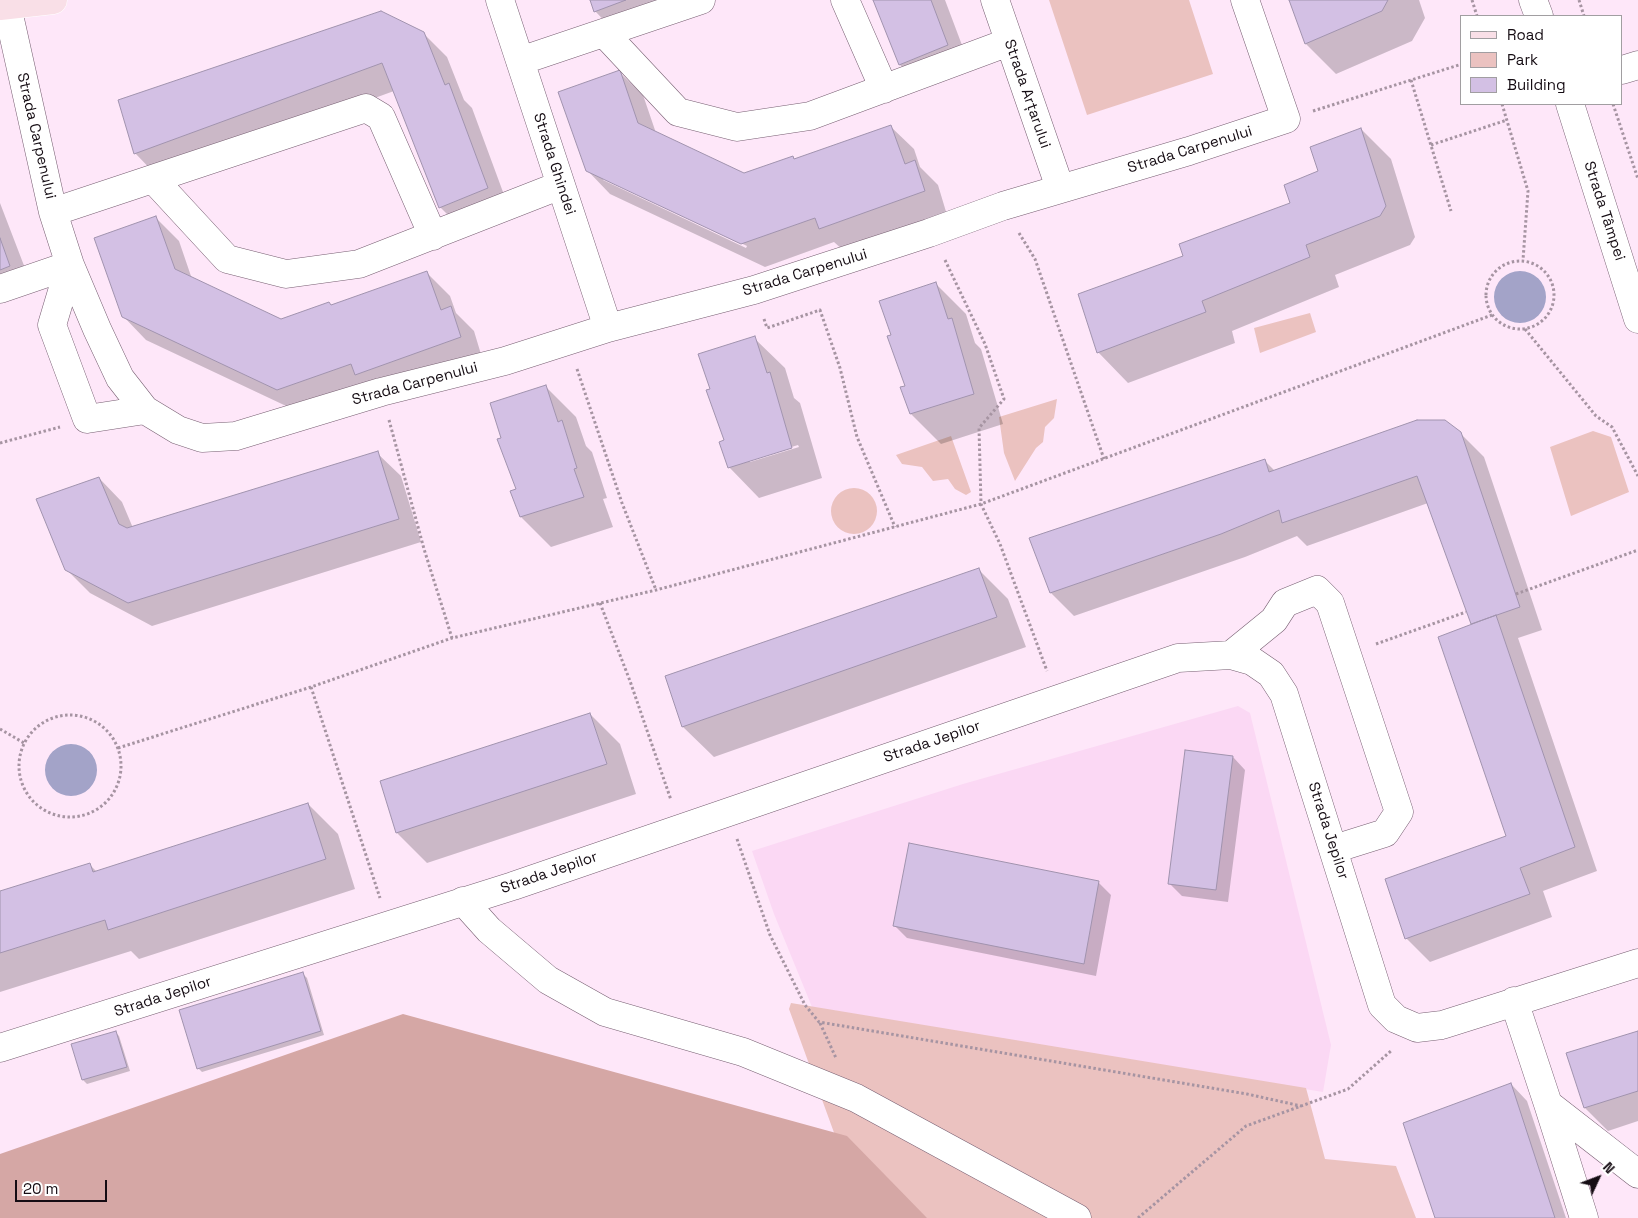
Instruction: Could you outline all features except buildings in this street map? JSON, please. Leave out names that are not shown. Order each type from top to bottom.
[{"type":"main road","points":[[4,6],[53,0]]},
{"type":"street","name":"Strada Ghindei","points":[[500,0],[608,328]]},
{"type":"street","points":[[520,61],[701,0]]},
{"type":"street","points":[[846,0],[884,89]]},
{"type":"street","name":"Strada Arțarului","points":[[995,0],[1060,188]]},
{"type":"street","points":[[1245,0],[1286,119]]},
{"type":"street","points":[[1533,0],[1539,15]]},
{"type":"street","name":"Strada Carpenului","points":[[4,6],[54,212],[70,265],[120,378],[145,410],[178,430],[202,438],[236,436],[381,392],[505,361],[608,328],[754,290],[929,233],[1003,206],[1189,151],[1286,119]]},
{"type":"street","points":[[604,32],[678,112],[737,127],[810,116],[1009,42]]},
{"type":"street","points":[[1623,70],[1638,64]]},
{"type":"street","name":"Strada Tâmpei","points":[[1570,105],[1638,319]]},
{"type":"street","points":[[54,212],[366,108],[381,117],[432,236]]},
{"type":"street","points":[[154,180],[227,259],[286,274],[359,264],[561,185]]},
{"type":"street","points":[[0,289],[70,265]]},
{"type":"street","points":[[70,265],[52,325],[87,419],[145,410]]},
{"type":"street","points":[[1231,655],[1274,620],[1285,603],[1317,590],[1330,603],[1399,812],[1385,833],[1334,849]]},
{"type":"street","name":"Strada Jepilor","points":[[0,1048],[463,901],[727,813],[1178,658],[1231,655],[1252,660],[1271,674],[1284,694],[1382,1005],[1396,1019],[1416,1028]]},
{"type":"street","points":[[463,901],[489,930],[548,980],[605,1012],[743,1052],[856,1098],[1077,1218]]},
{"type":"street","points":[[1416,1028],[1442,1025],[1638,963]]},
{"type":"street","points":[[1514,1001],[1584,1218]]},
{"type":"street","points":[[1548,1104],[1638,1174]]},
{"type":"path","points":[[1472,0],[1477,15]]},
{"type":"path","points":[[1579,0],[1584,15]]},
{"type":"path","points":[[1286,119],[1460,65]]},
{"type":"path","points":[[1411,80],[1451,211]]},
{"type":"path","points":[[1502,105],[1528,190],[1523,260]]},
{"type":"path","points":[[1613,105],[1638,179]]},
{"type":"path","points":[[1431,145],[1507,120]]},
{"type":"path","points":[[1003,206],[1035,259],[1104,459]]},
{"type":"path","points":[[929,233],[944,258],[985,344],[1004,399],[979,428],[982,504],[1000,544],[1058,699]]},
{"type":"path","points":[[1523,260],[1541,267],[1550,276],[1554,288],[1554,300],[1551,311],[1544,320],[1526,329],[1507,326],[1492,315],[1486,304],[1485,292],[1491,275],[1503,264],[1523,260]]},
{"type":"path","points":[[754,290],[768,328],[820,310],[840,368],[857,437],[894,527]]},
{"type":"path","points":[[118,748],[311,688],[452,638],[656,590],[982,504],[1492,315]]},
{"type":"path","points":[[1526,329],[1596,416],[1612,427],[1638,476]]},
{"type":"path","points":[[568,341],[622,503],[656,590]]},
{"type":"path","points":[[381,392],[424,550],[452,638]]},
{"type":"path","points":[[0,443],[87,419]]},
{"type":"path","points":[[1516,594],[1638,550]]},
{"type":"path","points":[[600,603],[630,681],[680,828]]},
{"type":"path","points":[[1347,654],[1466,612]]},
{"type":"path","points":[[311,688],[388,925]]},
{"type":"path","points":[[79,715],[100,724],[113,737],[118,748],[122,765],[116,789],[103,806],[84,815],[66,817],[44,810],[26,793],[20,778],[19,760],[24,743],[34,729],[55,717],[79,715]]},
{"type":"path","points":[[0,729],[24,743]]},
{"type":"path","points":[[727,813],[747,863],[770,935],[805,1006],[820,1022],[1247,1094],[1301,1106]]},
{"type":"path","points":[[1138,1218],[1246,1126],[1348,1089],[1416,1028]]},
{"type":"shaded area","points":[[1238,706],[1250,713],[1331,1045],[1323,1092],[812,1007],[774,914],[752,851],[963,784]]},
{"type":"shaded area","points":[[403,1014],[847,1136],[927,1218],[0,1218],[0,1154]]},
{"type":"green space","points":[[1049,0],[1189,0],[1213,74],[1087,115]]},
{"type":"green space","points":[[1310,313],[1316,332],[1260,353],[1254,328]]},
{"type":"green space","points":[[1057,399],[1054,418],[1045,427],[1043,442],[1036,448],[1015,481],[1004,453],[999,417]]},
{"type":"green space","points":[[1593,431],[1611,437],[1629,492],[1571,516],[1550,447]]},
{"type":"green space","points":[[951,436],[971,492],[966,495],[955,489],[948,479],[933,481],[922,467],[902,464],[896,455]]},
{"type":"green space","points":[[850,488],[858,488],[867,492],[873,498],[877,511],[873,524],[867,530],[858,534],[850,534],[841,530],[835,524],[831,515],[831,507],[835,498],[841,492]]},
{"type":"green space","points":[[791,1003],[1306,1088],[1325,1159],[1396,1166],[1416,1218],[856,1218],[856,1193],[789,1009]]},
{"type":"water","points":[[1520,271],[1534,275],[1542,283],[1546,297],[1542,311],[1534,319],[1520,323],[1506,319],[1498,311],[1494,297],[1498,283],[1506,275]]},
{"type":"water","points":[[66,744],[76,744],[90,751],[97,765],[97,775],[90,789],[76,796],[66,796],[56,792],[49,785],[45,775],[45,765],[49,755],[56,748]]}]
